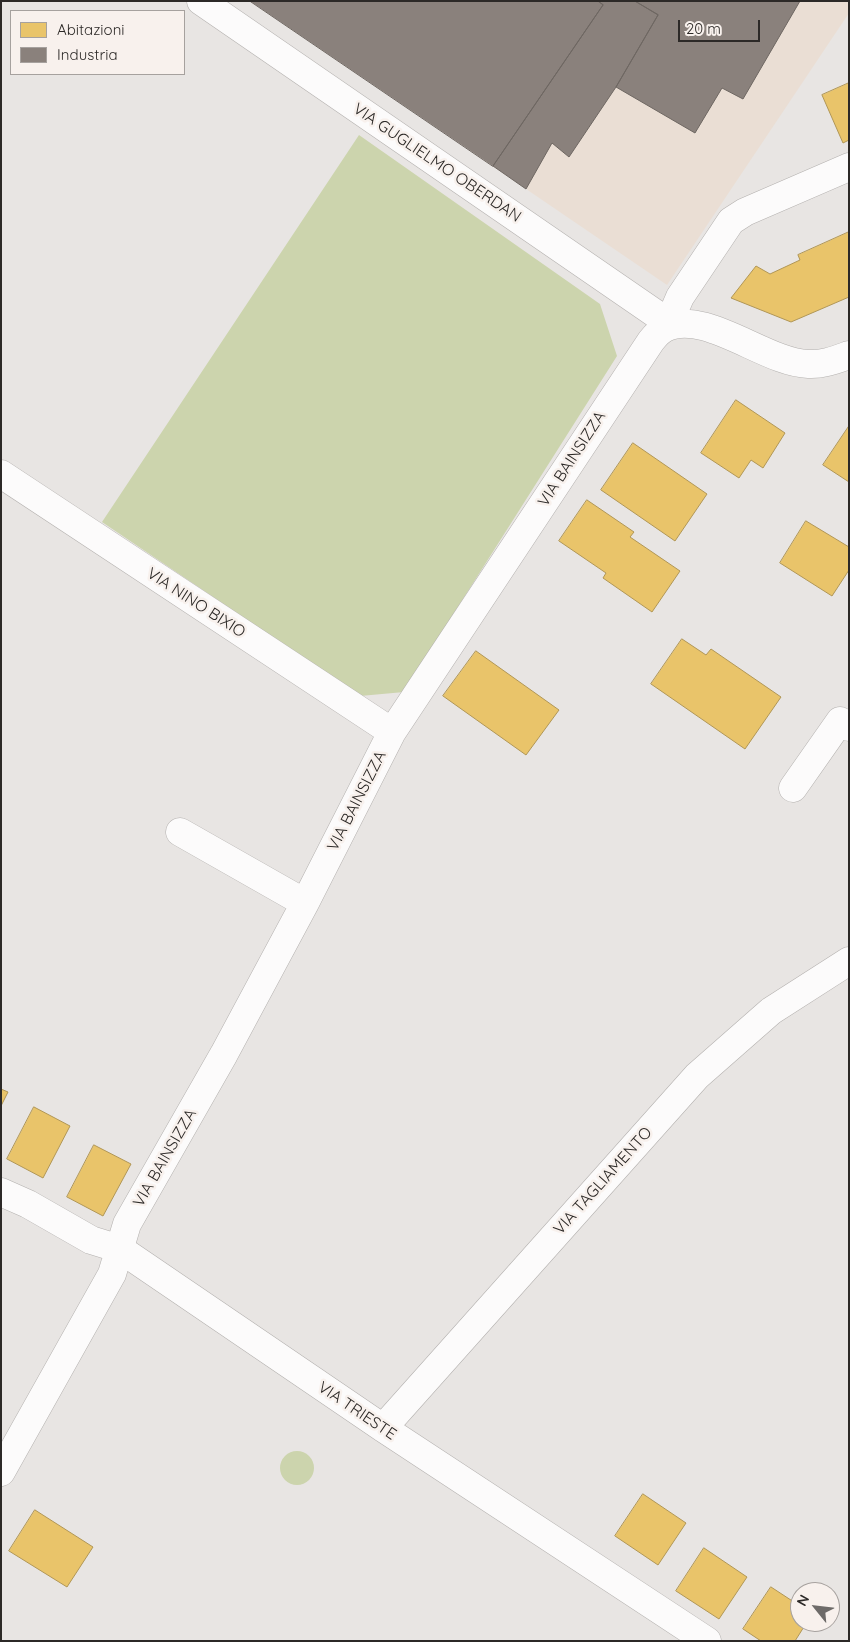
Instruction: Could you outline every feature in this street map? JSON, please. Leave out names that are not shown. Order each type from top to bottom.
[{"type":"street","name":"VIA GUGLIELMO OBERDAN","points":[[201,1],[672,325]]},
{"type":"street","points":[[849,167],[737,216],[680,297],[674,311],[672,325],[687,323],[712,329],[782,359],[806,364],[828,363],[849,355]]},
{"type":"street","name":"VIA BAINSIZZA","points":[[1,1472],[112,1274],[127,1224],[224,1054],[305,903],[392,732],[645,349],[658,332],[672,325]]},
{"type":"street","name":"VIA NINO BIXIO","points":[[1,474],[392,732]]},
{"type":"street","points":[[793,788],[840,721],[849,727]]},
{"type":"street","points":[[180,832],[305,903]]},
{"type":"street","name":"VIA TAGLIAMENTO","points":[[383,1428],[697,1076],[771,1011],[849,961]]},
{"type":"street","name":"VIA TRIESTE","points":[[1,1192],[28,1204],[91,1240],[120,1249],[383,1428],[707,1641]]},
{"type":"shaded area","points":[[250,1],[849,1],[849,13],[667,285]]},
{"type":"green space","points":[[359,135],[600,304],[617,356],[404,692],[360,696],[102,522]]},
{"type":"green space","points":[[297,1451],[309,1456],[314,1468],[309,1480],[297,1485],[285,1480],[280,1468],[285,1456]]},
{"type":"building: Abitazioni","points":[[849,83],[849,140],[843,143],[822,95]]},
{"type":"building: Abitazioni","points":[[849,232],[849,297],[791,322],[731,298],[756,266],[770,274],[800,260],[798,255]]},
{"type":"building: Abitazioni","points":[[736,400],[785,433],[763,468],[751,460],[739,478],[701,453]]},
{"type":"building: Abitazioni","points":[[849,426],[849,482],[823,465]]},
{"type":"building: Abitazioni","points":[[633,443],[707,494],[675,541],[601,490]]},
{"type":"building: Abitazioni","points":[[587,500],[634,532],[630,537],[680,571],[652,612],[603,578],[606,573],[559,541]]},
{"type":"building: Abitazioni","points":[[806,521],[849,547],[849,570],[832,596],[780,563]]},
{"type":"building: Abitazioni","points":[[682,639],[706,655],[711,649],[781,697],[745,749],[651,684]]},
{"type":"building: Abitazioni","points":[[476,651],[559,710],[526,755],[443,696]]},
{"type":"building: Abitazioni","points":[[1,1089],[8,1092],[1,1106]]},
{"type":"building: Abitazioni","points":[[34,1107],[70,1126],[43,1178],[7,1159]]},
{"type":"building: Abitazioni","points":[[94,1145],[131,1164],[103,1216],[67,1197]]},
{"type":"building: Abitazioni","points":[[643,1494],[686,1523],[658,1565],[615,1536]]},
{"type":"building: Abitazioni","points":[[35,1510],[93,1547],[67,1587],[9,1551]]},
{"type":"building: Abitazioni","points":[[704,1548],[747,1577],[719,1619],[676,1591]]},
{"type":"building: Abitazioni","points":[[771,1587],[790,1599],[790,1632],[801,1632],[795,1641],[761,1641],[743,1629]]},
{"type":"building: Industria","points":[[250,1],[598,1],[603,5],[493,166]]},
{"type":"building: Industria","points":[[598,1],[635,1],[658,15],[616,87],[569,157],[552,143],[526,189],[493,166],[603,5]]},
{"type":"building: Industria","points":[[635,1],[800,1],[743,99],[722,88],[695,133],[616,87],[658,15]]}]
